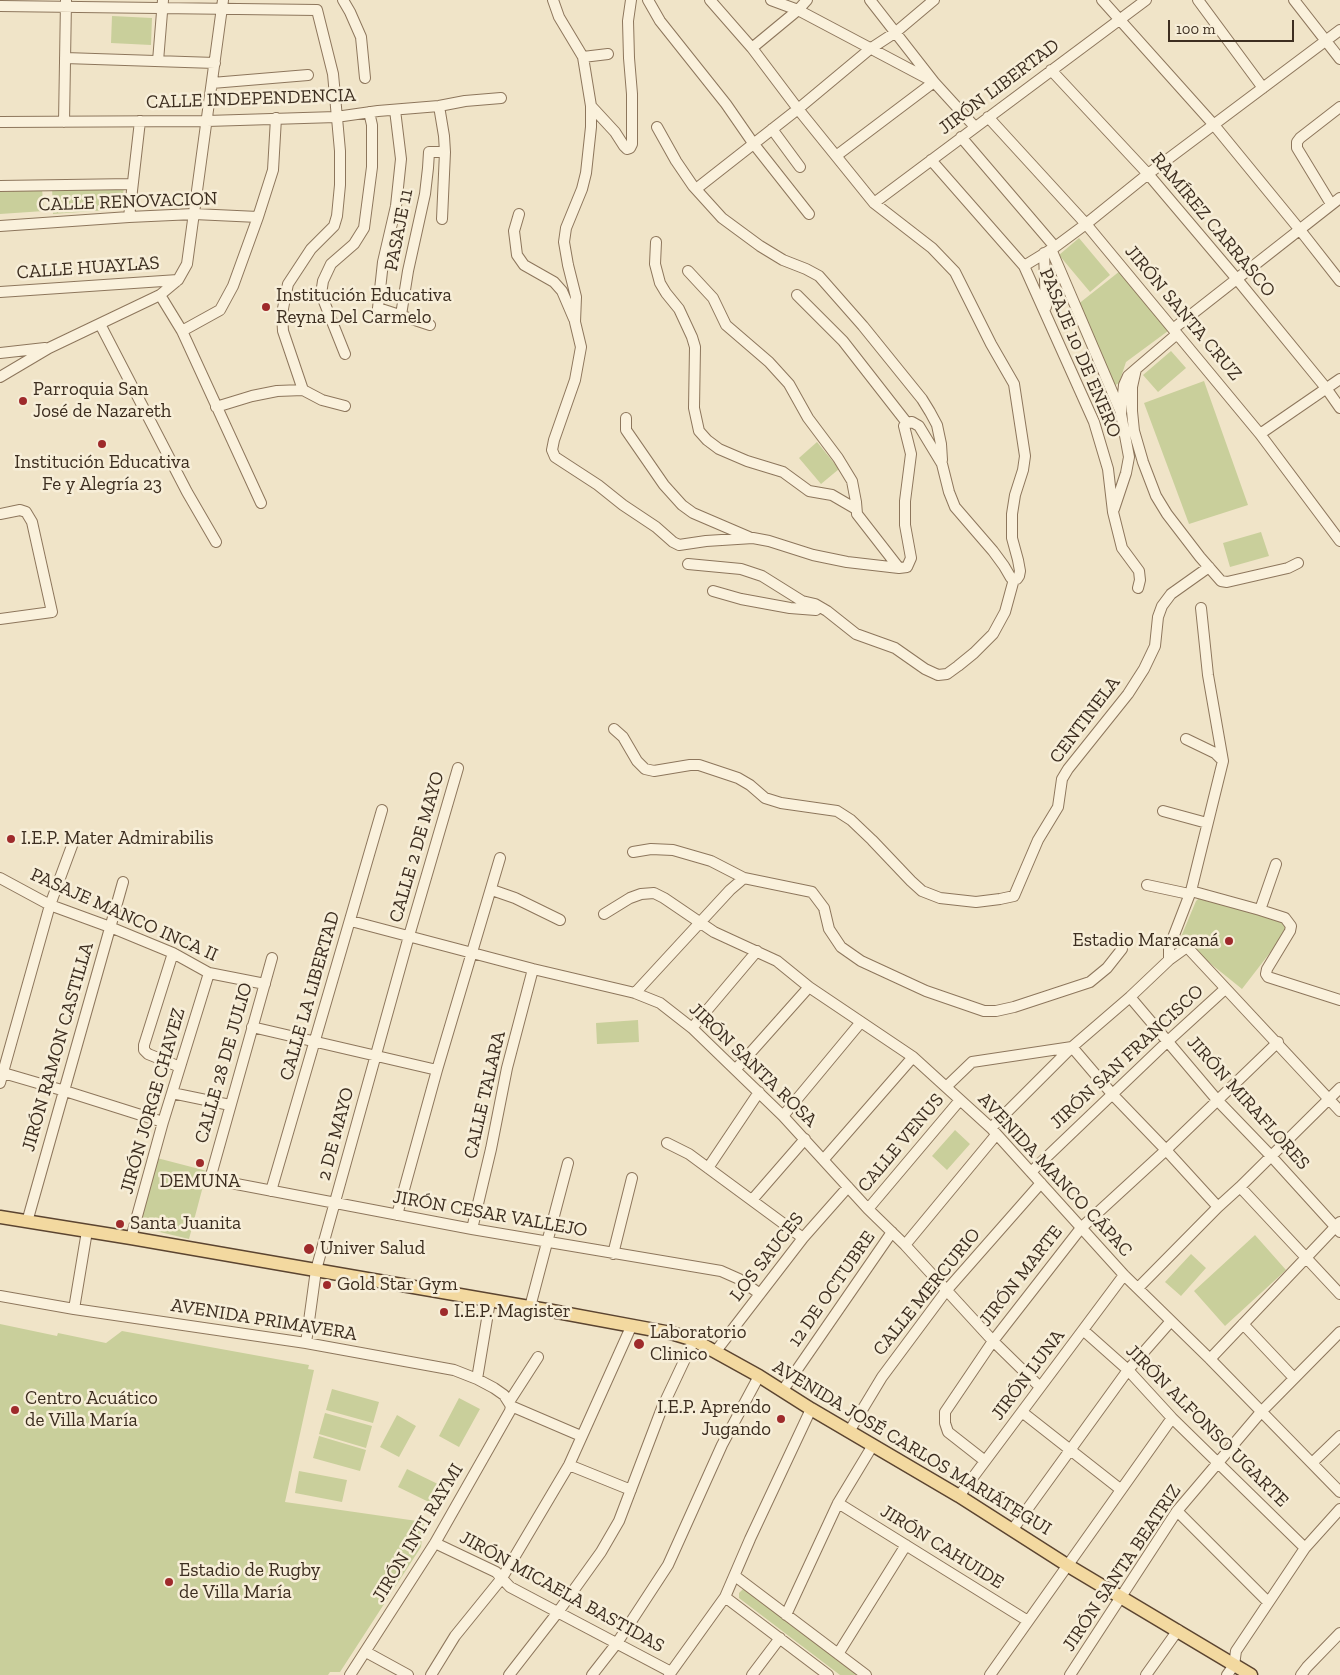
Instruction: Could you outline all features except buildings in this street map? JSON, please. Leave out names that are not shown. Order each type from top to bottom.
[{"type":"main road","name":"AVENIDA JOSÉ CARLOS MARIÁTEGUI","points":[[0,1217],[530,1307],[630,1327],[671,1333],[694,1340],[850,1430],[959,1496],[1067,1565],[1178,1630],[1230,1670],[1251,1675]]},
{"type":"street","points":[[343,0],[361,37],[365,78]]},
{"type":"street","points":[[553,0],[559,17],[583,57],[591,106],[591,127],[586,173],[582,189],[566,228],[564,242],[576,297],[575,322]]},
{"type":"street","points":[[591,106],[615,132],[626,149],[630,148],[632,144],[632,94],[628,21],[631,0]]},
{"type":"street","points":[[648,0],[660,21],[726,104],[809,214]]},
{"type":"street","points":[[688,564],[741,569],[762,576],[802,601],[815,604],[827,611],[856,634],[895,648],[931,673],[938,675],[947,674],[974,653],[993,634],[1005,612],[1014,579],[1017,579],[1019,576],[1018,560],[1012,538],[1012,514],[1015,496],[1024,470],[1025,456],[1014,384],[991,344],[955,272],[932,248],[874,202],[798,109],[752,48],[710,0]]},
{"type":"street","points":[[771,0],[798,10],[934,82]]},
{"type":"street","points":[[752,48],[798,10],[807,0]]},
{"type":"street","points":[[870,0],[934,82],[975,127]]},
{"type":"street","points":[[696,189],[934,0]]},
{"type":"street","points":[[1102,0],[1214,125],[1340,281]]},
{"type":"street","name":"JIRÓN LIBERTAD","points":[[874,202],[1146,0]]},
{"type":"street","points":[[1198,0],[1263,88]]},
{"type":"street","points":[[1294,0],[1340,59]]},
{"type":"street","points":[[64,122],[66,3]]},
{"type":"street","points":[[0,6],[66,3],[223,4],[317,10],[332,74],[340,151],[340,185],[337,216],[334,226],[311,249],[296,270],[288,284],[282,314],[287,344],[303,390]]},
{"type":"street","points":[[158,61],[163,4]]},
{"type":"street","points":[[0,377],[49,348],[160,295],[178,280],[187,264],[223,4]]},
{"type":"street","points":[[1024,266],[1086,224],[1148,174],[1340,30]]},
{"type":"street","points":[[583,57],[608,54]]},
{"type":"street","points":[[65,58],[215,63]]},
{"type":"street","name":"RAMÍREZ CARRASCO","points":[[1051,70],[1148,174],[1236,278],[1326,388],[1340,408]]},
{"type":"street","points":[[212,83],[308,75]]},
{"type":"street","points":[[836,156],[934,82]]},
{"type":"street","name":"CALLE INDEPENDENCIA","points":[[0,122],[208,121],[336,117],[501,98]]},
{"type":"street","points":[[439,106],[445,152],[442,219]]},
{"type":"street","points":[[1121,414],[1124,385],[1128,376],[1236,278],[1336,201],[1297,148],[1297,142],[1340,106]]},
{"type":"street","points":[[395,110],[401,158],[396,206],[383,262],[378,308],[430,325]]},
{"type":"street","points":[[346,354],[321,294],[323,281],[330,264],[354,244],[364,228],[372,167],[372,126],[369,112]]},
{"type":"street","name":"JIRÓN SANTA CRUZ","points":[[988,117],[1086,224],[1260,434],[1340,541]]},
{"type":"street","points":[[182,330],[220,310],[233,286],[273,170],[276,118]]},
{"type":"street","points":[[129,216],[140,120]]},
{"type":"street","points":[[657,127],[676,161],[696,189],[722,218],[760,246],[783,260],[819,276],[863,326],[922,399],[937,425],[941,444],[942,464],[949,492],[956,507],[993,551],[1011,578],[1014,579]]},
{"type":"street","points":[[772,129],[800,167]]},
{"type":"street","points":[[962,137],[1050,250],[1121,414],[1129,457],[1126,473],[1113,512]]},
{"type":"street","name":"PASAJE 11","points":[[402,315],[408,271],[425,194],[429,152],[445,152]]},
{"type":"street","name":"PASAJE 10 DE ENERO","points":[[931,160],[1024,266],[1094,422],[1108,469],[1113,512],[1122,548],[1139,571],[1140,580],[1138,588]]},
{"type":"street","points":[[0,186],[132,184]]},
{"type":"street","name":"CALLE RENOVACION","points":[[0,226],[129,216],[194,214],[258,217]]},
{"type":"street","points":[[519,214],[514,231],[516,254],[524,265],[554,282],[562,291],[575,322],[581,347],[579,361],[554,440],[552,450],[555,457],[598,485],[623,505],[656,527],[673,542],[680,545],[752,538],[766,540],[813,555],[847,562],[899,568],[907,567],[910,558],[905,525],[905,501],[911,454],[904,426],[907,423]]},
{"type":"street","points":[[656,242],[656,264],[660,283],[679,309],[694,342],[694,408],[699,431],[706,440],[719,449],[747,461],[783,472],[809,492],[832,495],[856,510]]},
{"type":"street","points":[[1046,313],[1050,250]]},
{"type":"street","points":[[688,270],[713,298],[726,325],[768,362],[788,384],[801,408],[838,458],[852,481],[856,514],[899,568]]},
{"type":"street","name":"CALLE HUAYLAS","points":[[0,292],[178,280]]},
{"type":"street","points":[[160,295],[182,330],[261,503]]},
{"type":"street","points":[[797,295],[843,341],[907,423]]},
{"type":"street","points":[[100,324],[187,492],[216,542]]},
{"type":"street","points":[[0,353],[49,348]]},
{"type":"street","points":[[1136,369],[1131,399],[1134,431],[1156,496],[1167,514],[1209,567],[1221,581],[1227,582],[1288,568],[1298,562]]},
{"type":"street","points":[[1260,434],[1340,379]]},
{"type":"street","points":[[216,407],[252,396],[277,391],[303,390],[322,400],[345,406]]},
{"type":"street","points":[[626,418],[626,430],[664,485],[682,505],[701,517],[752,538]]},
{"type":"street","points":[[907,423],[912,422],[919,426],[942,464]]},
{"type":"street","points":[[0,514],[20,510],[26,512],[32,522],[52,612],[0,619]]},
{"type":"street","name":"CENTINELA","points":[[614,728],[623,737],[637,762],[645,769],[654,771],[699,765],[738,778],[750,785],[765,798],[781,803],[837,811],[851,820],[922,891],[940,898],[976,902],[1014,896],[1038,840],[1058,807],[1062,779],[1128,694],[1148,661],[1155,646],[1158,617],[1162,606],[1171,594],[1209,567]]},
{"type":"street","points":[[713,591],[741,599],[790,608],[827,611]]},
{"type":"street","points":[[1169,960],[1168,948],[1190,892],[1223,761],[1208,675],[1201,608]]},
{"type":"street","points":[[1186,739],[1215,753],[1223,761]]},
{"type":"street","name":"CALLE 2 DE MAYO","points":[[409,936],[458,768]]},
{"type":"street","name":"CALLE LA LIBERTAD","points":[[271,1191],[382,810]]},
{"type":"street","points":[[1162,811],[1207,823]]},
{"type":"street","points":[[73,843],[50,905],[1,1076],[65,1090],[163,1122]]},
{"type":"street","points":[[633,852],[652,849],[672,850],[711,861],[744,878],[812,892],[824,908],[829,929],[841,947],[861,960],[926,991],[984,1011],[996,1011],[1090,982],[1107,968],[1122,949]]},
{"type":"street","points":[[397,1215],[437,1070],[500,858]]},
{"type":"street","points":[[1260,910],[1276,864]]},
{"type":"street","name":"PASAJE MANCO INCA II","points":[[0,878],[50,905],[173,953],[209,973],[265,984]]},
{"type":"street","points":[[635,993],[701,924],[730,890],[744,878]]},
{"type":"street","name":"JIRÓN RAMON CASTILLA","points":[[27,1222],[123,882]]},
{"type":"street","points":[[1147,885],[1190,892],[1285,918],[1291,926],[1290,931],[1266,969],[1268,977],[1340,1000]]},
{"type":"street","points":[[492,890],[523,901],[560,920]]},
{"type":"street","name":"AVENIDA MANCO CÁPAC","points":[[604,914],[630,898],[641,894],[654,893],[714,932],[776,961],[809,987],[913,1057],[994,1131],[1124,1275],[1210,1359],[1340,1492]]},
{"type":"street","name":"JIRÓN SANTA ROSA","points":[[350,921],[533,969],[635,993],[660,1003],[692,1028],[783,1116],[993,1341],[1040,1387]]},
{"type":"street","name":"2 DE MAYO","points":[[306,1343],[316,1270],[409,936]]},
{"type":"street","points":[[905,1245],[994,1131],[1072,1047],[1130,997],[1169,960],[1187,948],[1278,1042],[1340,1111]]},
{"type":"street","points":[[692,1028],[757,951]]},
{"type":"street","points":[[173,953],[144,1050],[148,1054],[180,1067]]},
{"type":"street","name":"CALLE 28 DE JULIO","points":[[210,1179],[272,958]]},
{"type":"street","name":"CALLE TALARA","points":[[472,1229],[508,1068],[533,969]]},
{"type":"street","name":"JIRÓN JORGE CHAVEZ","points":[[130,1238],[163,1122],[209,973]]},
{"type":"street","points":[[736,1069],[809,987]]},
{"type":"street","name":"JIRÓN SAN FRANCISCO","points":[[1031,1172],[1225,989]]},
{"type":"street","name":"JIRÓN MIRAFLORES","points":[[1130,997],[1218,1101],[1338,1227]]},
{"type":"street","points":[[783,1116],[861,1022]]},
{"type":"street","points":[[252,1027],[437,1070]]},
{"type":"street","name":"JIRÓN MARTE","points":[[984,1461],[948,1432],[945,1423],[945,1412],[993,1341],[1081,1228],[1218,1101],[1278,1042]]},
{"type":"street","points":[[946,1088],[972,1062],[1072,1047]]},
{"type":"street","points":[[1072,1047],[1113,1095],[1218,1207]]},
{"type":"street","points":[[824,1159],[913,1057]]},
{"type":"street","points":[[1138,1288],[1340,1088]]},
{"type":"street","points":[[708,1168],[759,1092]]},
{"type":"street","points":[[172,1093],[230,1105]]},
{"type":"street","name":"CALLE VENUS","points":[[868,1209],[960,1100]]},
{"type":"street","points":[[752,1200],[805,1139]]},
{"type":"street","points":[[666,1143],[689,1154],[802,1238]]},
{"type":"street","points":[[530,1307],[568,1164]]},
{"type":"street","points":[[613,1254],[632,1178]]},
{"type":"street","name":"JIRÓN CESAR VALLEJO","points":[[210,1179],[472,1229],[721,1271],[739,1279],[760,1294]]},
{"type":"street","name":"CALLE MERCURIO","points":[[850,1430],[882,1377],[946,1291],[1041,1183]]},
{"type":"street","name":"LOS SAUCES","points":[[716,1351],[802,1238],[848,1187]]},
{"type":"street","points":[[1240,1187],[1340,1294]]},
{"type":"street","points":[[1210,1359],[1305,1258],[1338,1227]]},
{"type":"street","points":[[74,1309],[87,1231]]},
{"type":"street","name":"12 DE OCTUBRE","points":[[783,1390],[892,1232]]},
{"type":"street","name":"JIRÓN LUNA","points":[[959,1496],[1124,1275]]},
{"type":"street","name":"AVENIDA PRIMAVERA","points":[[0,1296],[74,1309],[306,1343],[454,1370],[477,1379],[504,1395],[510,1404],[581,1436]]},
{"type":"street","points":[[477,1379],[490,1301]]},
{"type":"street","points":[[1013,1530],[1128,1370],[1171,1321]]},
{"type":"street","points":[[1243,1324],[1294,1378]]},
{"type":"street","points":[[431,1675],[455,1636],[502,1578],[568,1465],[630,1327]]},
{"type":"street","name":"JIRÓN ALFONSO UGARTE","points":[[1083,1330],[1128,1370],[1172,1418],[1305,1548]]},
{"type":"street","name":"JIRÓN SANTA BEATRIZ","points":[[1070,1675],[1177,1511],[1261,1412],[1340,1332]]},
{"type":"street","points":[[509,1675],[558,1612],[601,1552],[618,1521],[662,1408],[694,1340]]},
{"type":"street","name":"JIRÓN INTI RAYMI","points":[[350,1675],[435,1543],[510,1411],[510,1404],[538,1356]]},
{"type":"street","points":[[592,1675],[616,1643],[668,1565],[722,1445],[759,1376]]},
{"type":"street","points":[[670,1673],[725,1596],[754,1530],[812,1409]]},
{"type":"street","points":[[1022,1412],[1120,1489]]},
{"type":"street","points":[[990,1675],[1172,1418]]},
{"type":"street","points":[[1312,1463],[1340,1436]]},
{"type":"street","points":[[786,1615],[838,1503],[873,1445]]},
{"type":"street","points":[[568,1465],[631,1490]]},
{"type":"street","name":"JIRÓN CAHUIDE","points":[[838,1503],[1028,1621]]},
{"type":"street","points":[[1230,1670],[1236,1651],[1268,1602],[1305,1548],[1340,1509]]},
{"type":"street","points":[[1177,1511],[1268,1602]]},
{"type":"street","name":"JIRÓN MICAELA BASTIDAS","points":[[435,1543],[496,1572],[510,1587],[670,1673]]},
{"type":"street","points":[[838,1654],[906,1545]]},
{"type":"street","points":[[735,1576],[866,1675]]},
{"type":"street","points":[[725,1596],[828,1675]]},
{"type":"street","points":[[1146,1675],[1178,1630]]},
{"type":"street","points":[[1301,1675],[1340,1633]]},
{"type":"street","points":[[752,1675],[780,1638]]},
{"type":"street","points":[[366,1652],[408,1675]]},
{"type":"green space","points":[[112,16],[152,18],[151,45],[111,43]]},
{"type":"green space","points":[[52,187],[124,187],[121,209],[53,214]]},
{"type":"green space","points":[[42,189],[44,211],[0,214],[0,192]]},
{"type":"green space","points":[[1079,238],[1110,275],[1090,292],[1059,255]]},
{"type":"green space","points":[[1120,271],[1168,331],[1126,362],[1119,383],[1114,386],[1077,305]]},
{"type":"green space","points":[[1171,351],[1186,368],[1158,392],[1143,375]]},
{"type":"green space","points":[[1204,381],[1248,505],[1189,524],[1144,403]]},
{"type":"green space","points":[[817,442],[839,469],[821,484],[799,458]]},
{"type":"green space","points":[[1261,532],[1269,556],[1230,567],[1223,543]]},
{"type":"green space","name":"Estadio Maracaná","points":[[1199,898],[1289,924],[1289,928],[1242,989],[1190,947],[1176,949],[1196,901]]},
{"type":"green space","points":[[638,1020],[639,1042],[597,1044],[596,1023]]},
{"type":"green space","points":[[955,1130],[970,1144],[947,1170],[932,1156]]},
{"type":"green space","points":[[157,1158],[207,1171],[189,1239],[139,1227]]},
{"type":"green space","points":[[1255,1235],[1286,1270],[1225,1326],[1194,1291]]},
{"type":"green space","points":[[1191,1254],[1206,1268],[1181,1296],[1165,1282]]},
{"type":"green space","points":[[0,1324],[57,1336],[58,1333],[106,1343],[122,1331],[309,1365],[308,1369],[314,1370],[285,1502],[424,1522],[421,1547],[340,1672],[330,1672],[328,1675],[0,1675]]},
{"type":"green space","points":[[332,1389],[379,1402],[373,1423],[326,1410]]},
{"type":"green space","points":[[459,1398],[480,1409],[459,1447],[439,1436]]},
{"type":"green space","points":[[325,1413],[372,1426],[366,1448],[319,1434]]},
{"type":"green space","points":[[397,1415],[416,1426],[399,1457],[380,1447]]},
{"type":"green space","points":[[319,1436],[366,1450],[360,1471],[313,1458]]},
{"type":"green space","points":[[407,1469],[442,1486],[433,1504],[398,1487]]},
{"type":"green space","points":[[299,1471],[347,1480],[342,1502],[295,1493]]},
{"type":"green space","points":[[745,1587],[860,1675],[840,1675],[739,1598],[739,1593]]},
{"type":"place","name":"Institución Educativa Reyna Del Carmelo","points":[[266,307]]},
{"type":"place","name":"Parroquia San José de Nazareth","points":[[23,401]]},
{"type":"place","name":"Institución Educativa Fe y Alegría 23","points":[[102,444]]},
{"type":"place","name":"I.E.P. Mater Admirabilis","points":[[11,839]]},
{"type":"place","name":"Estadio Maracaná","points":[[1229,941]]},
{"type":"place","name":"DEMUNA","points":[[200,1163]]},
{"type":"place","name":"Santa Juanita","points":[[120,1224]]},
{"type":"place","name":"Univer Salud","points":[[309,1249]]},
{"type":"place","name":"Gold Star Gym","points":[[327,1285]]},
{"type":"place","name":"I.E.P. Magister","points":[[444,1312]]},
{"type":"place","name":"Laboratorio Clinico","points":[[639,1344]]},
{"type":"place","name":"Centro Acuático de Villa María","points":[[15,1410]]},
{"type":"place","name":"I.E.P. Aprendo Jugando","points":[[781,1419]]},
{"type":"place","name":"Estadio de Rugby de Villa María","points":[[169,1582]]}]
